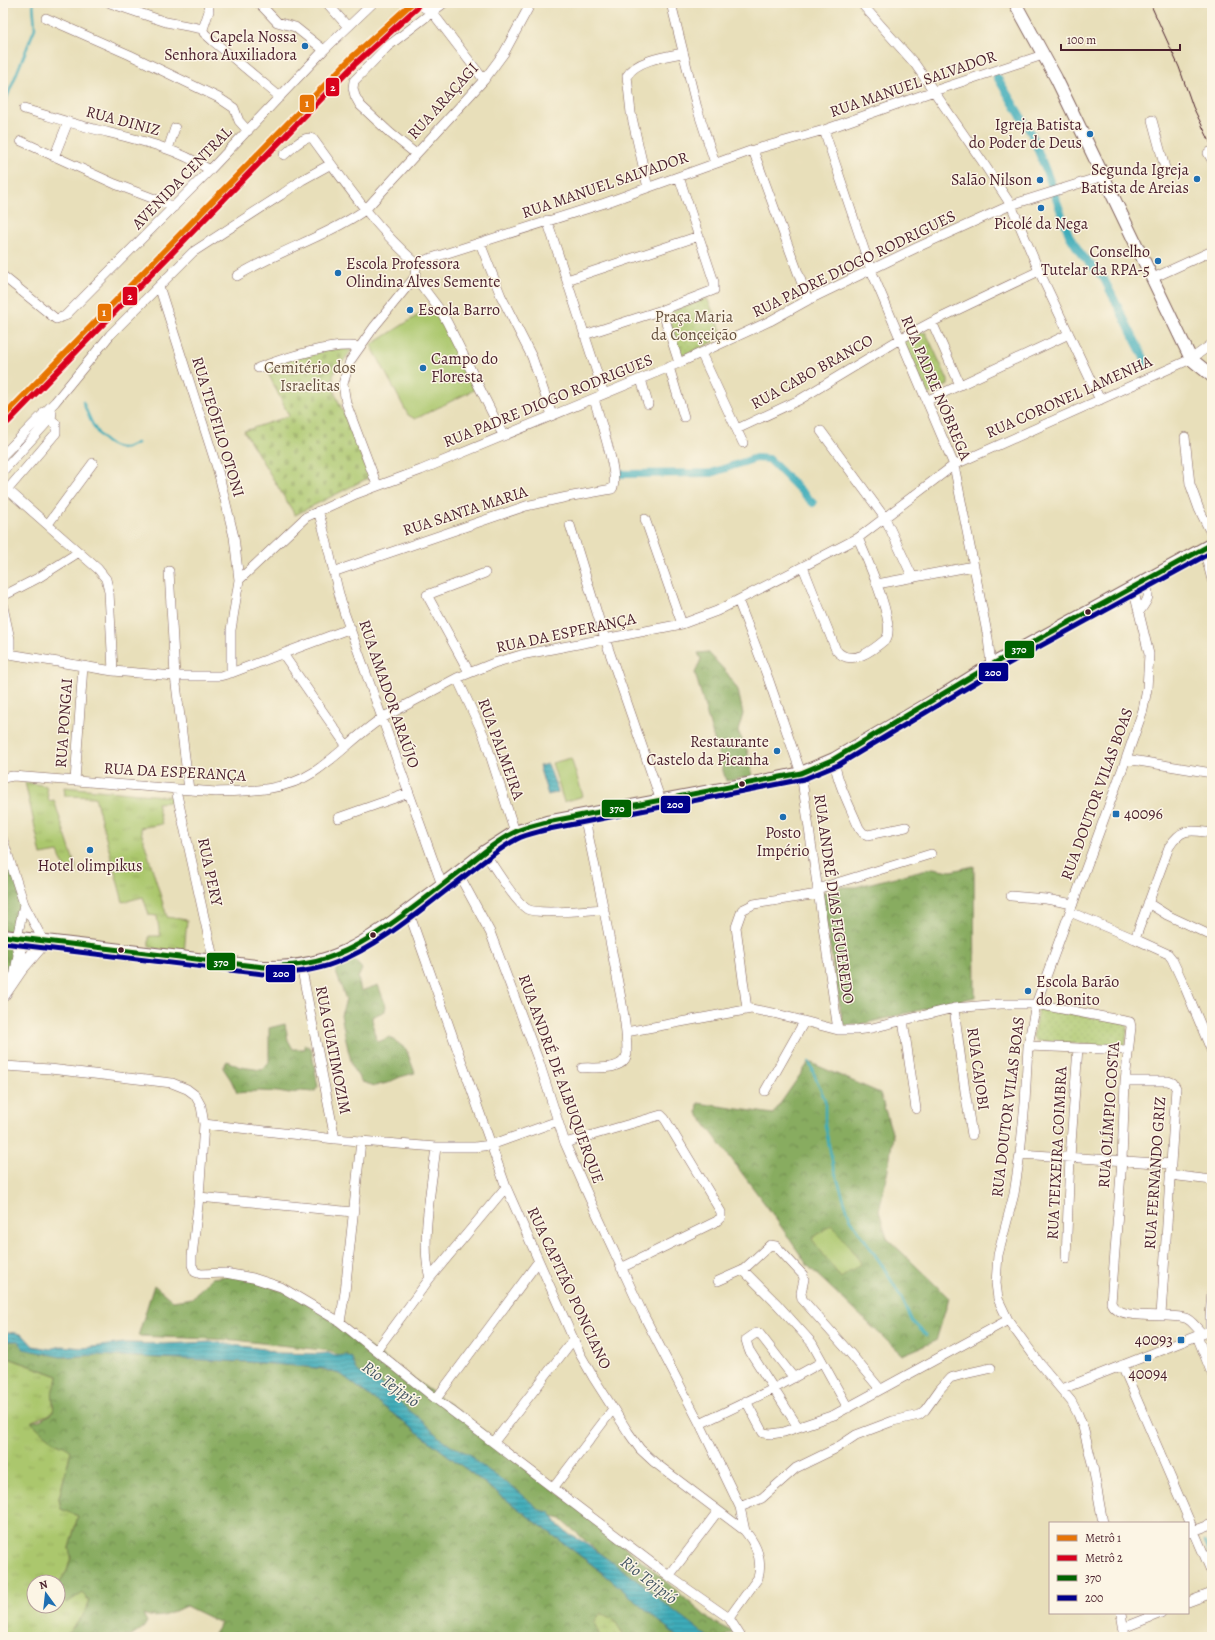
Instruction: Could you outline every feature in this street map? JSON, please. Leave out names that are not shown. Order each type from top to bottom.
[{"type":"highway","points":[[16,976],[20,958],[20,947],[17,938]]},
{"type":"highway","points":[[3,995],[16,976],[44,942]]},
{"type":"main road","points":[[1015,3],[1060,85],[1191,359],[1212,376]]},
{"type":"main road","points":[[3,936],[214,962],[284,967],[301,965],[335,956],[362,943],[458,874],[484,852],[515,832],[547,822],[801,773],[834,759],[991,665],[1208,546]]},
{"type":"street","points":[[110,3],[166,22],[203,29]]},
{"type":"street","points":[[208,3],[209,11],[203,29],[204,33],[280,97]]},
{"type":"street","points":[[259,3],[277,22],[295,27],[324,50]]},
{"type":"street","points":[[327,3],[348,27]]},
{"type":"street","name":"AVENIDA CENTRAL","points":[[3,276],[56,319],[65,316],[82,301],[174,208],[324,50],[373,3]]},
{"type":"street","points":[[416,154],[390,133],[360,105],[353,88],[354,81],[377,56],[444,3]]},
{"type":"street","name":"RUA ARAÇAGI","points":[[236,276],[255,265],[342,225],[365,210],[484,80],[504,53],[531,3]]},
{"type":"street","points":[[672,3],[697,108],[715,163]]},
{"type":"street","points":[[861,3],[915,64],[1011,205],[1100,400]]},
{"type":"street","points":[[418,4],[432,12],[484,80]]},
{"type":"street","points":[[46,18],[130,55],[219,98],[234,108],[239,121],[248,131]]},
{"type":"street","points":[[648,188],[631,113],[627,76],[632,70],[645,62],[683,53]]},
{"type":"street","name":"RUA MANUEL SALVADOR","points":[[416,263],[648,188],[753,150],[824,130],[934,91],[1043,55]]},
{"type":"street","name":"RUA DINIZ","points":[[24,109],[168,149],[192,158],[210,170]]},
{"type":"street","points":[[1152,120],[1165,168]]},
{"type":"street","points":[[54,157],[68,122]]},
{"type":"street","points":[[168,149],[175,128]]},
{"type":"street","name":"RUA PADRE NÓBREGA","points":[[824,130],[870,270],[954,465],[988,638],[991,665]]},
{"type":"street","points":[[284,155],[306,138],[308,137],[313,140],[365,210],[398,247],[416,263],[415,277],[359,347],[348,366],[343,384],[346,403],[377,485]]},
{"type":"street","points":[[21,141],[115,184],[160,201],[174,208]]},
{"type":"street","points":[[753,150],[808,300]]},
{"type":"street","points":[[3,471],[47,415],[55,402],[110,335],[186,259],[200,247],[302,180],[332,164]]},
{"type":"street","name":"RUA PADRE DIOGO RODRIGUES","points":[[239,580],[306,516],[318,510],[377,485],[421,470],[679,363],[770,321],[808,300],[870,270],[1011,205],[1103,176]]},
{"type":"street","points":[[584,335],[662,310],[711,292],[714,288],[714,282],[678,177]]},
{"type":"street","points":[[547,220],[604,394]]},
{"type":"street","points":[[567,280],[699,236]]},
{"type":"street","points":[[480,243],[501,296],[532,357],[552,415]]},
{"type":"street","points":[[1152,278],[1212,251]]},
{"type":"street","name":"RUA CABO BRANCO","points":[[738,429],[799,400],[900,339],[932,322],[1040,271]]},
{"type":"street","points":[[415,277],[447,322],[503,435]]},
{"type":"street","name":"RUA TEÓFILO OTONI","points":[[158,286],[218,471],[237,554],[239,580]]},
{"type":"street","points":[[662,310],[679,363]]},
{"type":"street","points":[[932,322],[960,384]]},
{"type":"street","points":[[926,400],[1069,334]]},
{"type":"street","name":"RUA CORONEL LAMENHA","points":[[938,477],[954,465],[1191,359],[1212,344]]},
{"type":"street","points":[[258,368],[280,360],[334,347],[346,345],[359,347]]},
{"type":"street","points":[[701,353],[738,429],[743,443]]},
{"type":"street","points":[[669,367],[684,417]]},
{"type":"street","points":[[641,379],[648,404]]},
{"type":"street","name":"RUA SANTA MARIA","points":[[333,572],[526,506],[567,496],[610,490],[614,485],[613,465],[594,399]]},
{"type":"street","points":[[3,455],[47,415]]},
{"type":"street","points":[[47,415],[56,425],[56,433],[6,492],[48,524],[98,569],[106,579],[108,584],[113,671]]},
{"type":"street","points":[[821,432],[885,518],[913,578]]},
{"type":"street","points":[[1185,437],[1190,484],[1199,509],[1212,535]]},
{"type":"street","points":[[48,524],[93,463]]},
{"type":"street","name":"RUA DA ESPERANÇA","points":[[3,778],[12,776],[216,792],[268,789],[286,784],[315,772],[346,745],[382,718],[468,672],[521,655],[682,624],[717,611],[858,538],[938,477]]},
{"type":"street","name":"RUA AMADOR ARAÚJO","points":[[318,510],[344,612],[442,885]]},
{"type":"street","points":[[645,519],[682,624]]},
{"type":"street","points":[[570,525],[604,639],[661,801]]},
{"type":"street","points":[[803,567],[836,650],[845,657],[850,658],[864,655],[889,636],[889,624],[877,584],[858,538]]},
{"type":"street","points":[[1208,546],[1212,580]]},
{"type":"street","points":[[3,596],[38,578],[79,552]]},
{"type":"street","points":[[877,584],[974,566]]},
{"type":"street","points":[[169,571],[175,676],[190,790]]},
{"type":"street","points":[[468,672],[427,595],[485,573]]},
{"type":"street","points":[[231,673],[231,630],[239,580]]},
{"type":"street","points":[[1139,612],[1148,600],[1149,594],[1146,581]]},
{"type":"street","name":"RUA DOUTOR VILAS BOAS","points":[[1103,1522],[1093,1467],[1083,1427],[1071,1401],[1049,1375],[1008,1320],[998,1299],[996,1290],[996,1269],[998,1255],[1014,1194],[1025,1103],[1028,1046],[1036,1004],[1143,710],[1149,678],[1149,654],[1133,588]]},
{"type":"street","name":"RUA ANDRÉ DIAS FIGUEREDO","points":[[738,600],[768,678],[801,773],[838,1030]]},
{"type":"street","points":[[3,607],[10,640],[6,654],[113,671],[175,676],[220,676],[231,673],[351,628]]},
{"type":"street","points":[[283,654],[346,745]]},
{"type":"street","name":"RUA PONGAI","points":[[75,781],[82,666]]},
{"type":"street","name":"RUA PALMEIRA","points":[[457,678],[484,736],[515,832]]},
{"type":"street","points":[[834,759],[835,768],[843,790],[859,828],[863,833],[868,834],[906,828]]},
{"type":"street","points":[[1126,759],[1212,773]]},
{"type":"street","name":"RUA PERY","points":[[176,790],[214,962]]},
{"type":"street","points":[[338,818],[409,793]]},
{"type":"street","points":[[582,1068],[614,1067],[626,1059],[627,1054],[624,1013],[584,815]]},
{"type":"street","points":[[1135,938],[1169,847],[1177,835],[1185,831],[1212,833]]},
{"type":"street","points":[[3,840],[24,904],[44,942]]},
{"type":"street","points":[[484,852],[523,906],[529,910],[545,911],[604,909]]},
{"type":"street","points":[[747,1010],[736,927],[742,910],[754,904],[818,891],[931,854]]},
{"type":"street","name":"RUA ANDRÉ DE ALBUQUERQUE","points":[[458,874],[490,932],[539,1062],[565,1143],[643,1314],[700,1424],[740,1507],[745,1531]]},
{"type":"street","points":[[1011,896],[1046,899],[1072,908],[1165,952],[1172,959],[1212,1052]]},
{"type":"street","points":[[1148,903],[1194,929],[1212,936]]},
{"type":"street","points":[[17,938],[24,904]]},
{"type":"street","name":"RUA CAPITÃO PONCIANO","points":[[408,910],[506,1187],[573,1340],[592,1377],[640,1449],[654,1462],[745,1531],[755,1545],[758,1552],[760,1571],[758,1578],[729,1618]]},
{"type":"street","name":"RUA GUATIMOZIM","points":[[301,965],[335,1140]]},
{"type":"street","points":[[626,1032],[747,1010],[773,1013],[838,1030],[856,1030],[872,1028],[954,1008],[1001,1004],[1036,1004]]},
{"type":"street","name":"RUA OLÍMPIO COSTA","points":[[1036,1004],[1130,1022],[1131,1026],[1125,1081],[1122,1160],[1111,1299],[1113,1306],[1117,1310],[1126,1314],[1160,1315]]},
{"type":"street","name":"RUA CAJOBI","points":[[954,1008],[972,1135]]},
{"type":"street","points":[[903,1020],[916,1109]]},
{"type":"street","points":[[765,1091],[804,1022]]},
{"type":"street","points":[[1028,1046],[1128,1050]]},
{"type":"street","name":"RUA TEIXEIRA COIMBRA","points":[[1066,1259],[1070,1157],[1078,1048]]},
{"type":"street","points":[[5,1066],[50,1069],[172,1083],[187,1089],[194,1095],[201,1106],[204,1124],[199,1197],[192,1256],[195,1272],[201,1274],[225,1273],[254,1278],[281,1287],[340,1322],[436,1399],[554,1487],[669,1576],[729,1618],[741,1637]]},
{"type":"street","name":"RUA FERNANDO GRIZ","points":[[1125,1081],[1168,1082],[1174,1084],[1177,1091],[1160,1315]]},
{"type":"street","points":[[565,1143],[661,1115],[665,1119],[721,1214],[717,1221],[621,1268]]},
{"type":"street","points":[[204,1124],[335,1140],[436,1147],[475,1147],[491,1145],[558,1121]]},
{"type":"street","points":[[340,1322],[345,1292],[361,1141]]},
{"type":"street","points":[[430,1278],[425,1259],[428,1214],[436,1147]]},
{"type":"street","points":[[1020,1154],[1171,1164]]},
{"type":"street","points":[[1170,1176],[1212,1180]]},
{"type":"street","points":[[376,1351],[430,1278],[506,1187]]},
{"type":"street","points":[[199,1197],[353,1212]]},
{"type":"street","points":[[718,1281],[743,1270],[771,1244],[776,1246],[803,1275],[804,1279],[801,1293],[802,1300],[880,1389]]},
{"type":"street","points":[[436,1399],[538,1262]]},
{"type":"street","points":[[743,1270],[798,1326],[812,1343],[848,1408]]},
{"type":"street","points":[[1212,1290],[1210,1318],[1206,1333],[1212,1374]]},
{"type":"street","points":[[1160,1315],[1186,1318],[1206,1333]]},
{"type":"street","points":[[746,1401],[763,1433],[771,1434],[798,1427],[848,1408],[880,1389],[1008,1320]]},
{"type":"street","points":[[794,1378],[760,1333],[756,1333],[746,1340],[746,1344],[798,1427]]},
{"type":"street","points":[[1062,1389],[1206,1333]]},
{"type":"street","points":[[494,1442],[573,1340]]},
{"type":"street","points":[[700,1424],[774,1389],[822,1362]]},
{"type":"street","points":[[1122,1365],[1186,1522]]},
{"type":"street","points":[[740,1507],[762,1498],[796,1468],[835,1449],[856,1435],[889,1423],[920,1415],[950,1378],[991,1368]]},
{"type":"street","points":[[554,1487],[614,1409]]},
{"type":"street","points":[[669,1576],[718,1511]]},
{"type":"street","points":[[1212,1524],[1190,1532],[1212,1573]]},
{"type":"street","points":[[1189,1602],[1212,1593]]},
{"type":"street","points":[[1120,1614],[1124,1632],[1159,1614]]},
{"type":"green space","name":"Praça Maria da Conçeição","points":[[707,298],[724,337],[681,355],[667,313]]},
{"type":"green space","name":"Campo do Floresta","points":[[434,305],[474,390],[415,419],[408,415],[371,345]]},
{"type":"green space","points":[[921,332],[926,333],[948,380],[948,385],[929,394],[927,394],[902,341]]},
{"type":"green space","name":"Cemitério dos Israelitas","points":[[353,348],[333,375],[335,393],[370,477],[295,515],[244,431],[289,416],[265,367],[322,350]]},
{"type":"green space","points":[[708,652],[727,673],[738,690],[743,714],[738,731],[747,750],[753,776],[726,781],[695,673],[701,659],[698,653]]},
{"type":"green space","points":[[571,758],[583,796],[564,802],[552,763]]},
{"type":"green space","points":[[25,782],[46,786],[49,801],[54,800],[77,871],[67,874],[58,852],[41,855]]},
{"type":"green space","points":[[64,787],[174,797],[173,802],[157,803],[162,824],[140,828],[167,917],[187,920],[184,954],[149,947],[149,936],[160,936],[157,916],[149,915],[143,897],[123,902],[95,797],[65,796]]},
{"type":"green space","points":[[3,845],[17,882],[22,915],[13,933],[3,931]]},
{"type":"green space","points":[[974,866],[975,997],[858,1025],[843,1025],[821,893],[840,887],[855,887],[933,868],[951,871]]},
{"type":"green space","points":[[3,939],[8,939],[16,948],[14,972],[3,988]]},
{"type":"green space","points":[[351,955],[362,969],[358,978],[361,991],[378,985],[386,1006],[385,1011],[372,1017],[374,1032],[378,1042],[390,1037],[406,1049],[415,1073],[375,1086],[362,1082],[353,1069],[341,1015],[346,1000],[336,972],[337,961]]},
{"type":"green space","points":[[1038,1009],[1128,1023],[1125,1047],[1037,1041],[1033,1037]]},
{"type":"green space","points":[[285,1024],[288,1040],[293,1049],[305,1049],[304,1044],[311,1048],[318,1087],[314,1092],[301,1091],[289,1094],[259,1091],[237,1093],[223,1068],[227,1061],[240,1067],[262,1070],[269,1062],[269,1028]]},
{"type":"green space","points":[[809,1062],[880,1093],[893,1136],[889,1164],[879,1211],[887,1238],[949,1298],[936,1341],[902,1355],[808,1266],[771,1212],[697,1113],[698,1103],[773,1114]]},
{"type":"green space","points":[[832,1224],[861,1263],[841,1278],[812,1239]]},
{"type":"green space","points":[[235,1275],[297,1296],[463,1414],[648,1566],[711,1621],[733,1632],[724,1637],[701,1637],[660,1607],[561,1519],[540,1514],[426,1431],[331,1351],[235,1340],[138,1336],[154,1285],[173,1301],[192,1298],[211,1278]]},
{"type":"green space","points":[[3,1338],[8,1341],[19,1341],[22,1348],[66,1357],[96,1355],[249,1362],[324,1369],[342,1375],[603,1573],[678,1637],[625,1637],[621,1630],[599,1634],[602,1637],[212,1637],[221,1623],[186,1606],[165,1615],[155,1617],[143,1614],[147,1622],[144,1627],[131,1637],[65,1637],[83,1616],[89,1601],[82,1593],[67,1603],[66,1602],[65,1574],[71,1558],[69,1548],[78,1516],[61,1509],[59,1498],[71,1451],[50,1439],[31,1422],[40,1420],[53,1413],[53,1389],[58,1380],[58,1376],[3,1356]]},
{"type":"green space","points":[[3,1356],[58,1376],[53,1394],[53,1413],[32,1421],[56,1443],[66,1446],[71,1451],[59,1498],[61,1509],[78,1516],[69,1548],[71,1558],[65,1574],[26,1574],[26,1614],[66,1614],[66,1595],[83,1592],[89,1601],[83,1616],[65,1637],[3,1637]]},
{"type":"green space","points":[[601,1613],[614,1620],[625,1637],[602,1637],[599,1634],[594,1622]]},
{"type":"water","points":[[548,764],[558,792],[548,795],[539,766]]},
{"type":"water","name":"Rio Tejipió","points":[[3,1332],[23,1335],[33,1346],[50,1349],[62,1346],[83,1348],[125,1343],[164,1344],[212,1342],[263,1349],[276,1353],[328,1353],[335,1356],[346,1355],[352,1358],[356,1369],[360,1373],[384,1386],[407,1409],[418,1417],[440,1438],[471,1455],[475,1461],[518,1491],[540,1510],[549,1512],[559,1526],[570,1535],[582,1541],[643,1584],[658,1598],[708,1637],[678,1637],[603,1573],[342,1375],[324,1369],[249,1362],[96,1355],[61,1357],[23,1349],[19,1341],[8,1341],[3,1338]]},
{"type":"waterway","points":[[3,107],[35,28],[33,3]]},
{"type":"waterway","points":[[997,77],[1031,133],[1052,186]]},
{"type":"waterway","points":[[1054,193],[1069,235],[1081,254],[1104,279],[1147,364]]},
{"type":"waterway","points":[[83,402],[93,425],[103,439],[117,447],[126,448],[137,443]]},
{"type":"waterway","points":[[621,474],[711,473],[756,458],[769,459],[813,503]]},
{"type":"waterway","points":[[809,1062],[825,1100],[825,1125],[833,1166],[850,1218],[884,1268],[902,1299],[912,1321],[926,1335]]},
{"type":"waterway","points":[[1205,1541],[1212,1558]]},
{"type":"tram line","points":[[1150,3],[1179,67],[1193,107],[1212,146]]},
{"type":"metro line","name":"1","points":[[3,417],[351,58],[412,3]]},
{"type":"metro line","name":"2","points":[[8,422],[356,63],[417,8]]},
{"type":"transit line","name":"370","points":[[3,936],[264,967],[299,964],[325,959],[350,949],[384,929],[488,849],[519,830],[547,822],[801,773],[834,759],[991,665],[1212,544]]},
{"type":"transit line","name":"200","points":[[3,943],[263,974],[281,974],[317,969],[335,963],[370,946],[403,924],[490,856],[503,847],[528,834],[804,779],[838,765],[995,671],[1212,552]]},
{"type":"place","name":"Capela Nossa Senhora Auxiliadora","points":[[305,46]]},
{"type":"place","name":"Igreja Batista do Poder de Deus","points":[[1090,134]]},
{"type":"place","name":"Segunda Igreja Batista de Areias","points":[[1197,179]]},
{"type":"place","name":"Salão Nilson","points":[[1040,180]]},
{"type":"place","name":"Picolé da Nega","points":[[1041,208]]},
{"type":"place","name":"Conselho Tutelar da RPA-5","points":[[1158,261]]},
{"type":"place","name":"Escola Professora Olindina Alves Semente","points":[[338,273]]},
{"type":"place","name":"Escola Barro","points":[[410,310]]},
{"type":"place","name":"Campo do Floresta","points":[[423,368]]},
{"type":"place","name":"Restaurante Castelo da Picanha","points":[[777,751]]},
{"type":"place","name":"40096","points":[[1116,814]]},
{"type":"place","name":"Posto Império","points":[[783,817]]},
{"type":"place","name":"Hotel olimpikus","points":[[90,850]]},
{"type":"place","name":"Escola Barão do Bonito","points":[[1028,991]]},
{"type":"place","name":"40093","points":[[1181,1340]]},
{"type":"place","name":"40094","points":[[1148,1358]]}]
